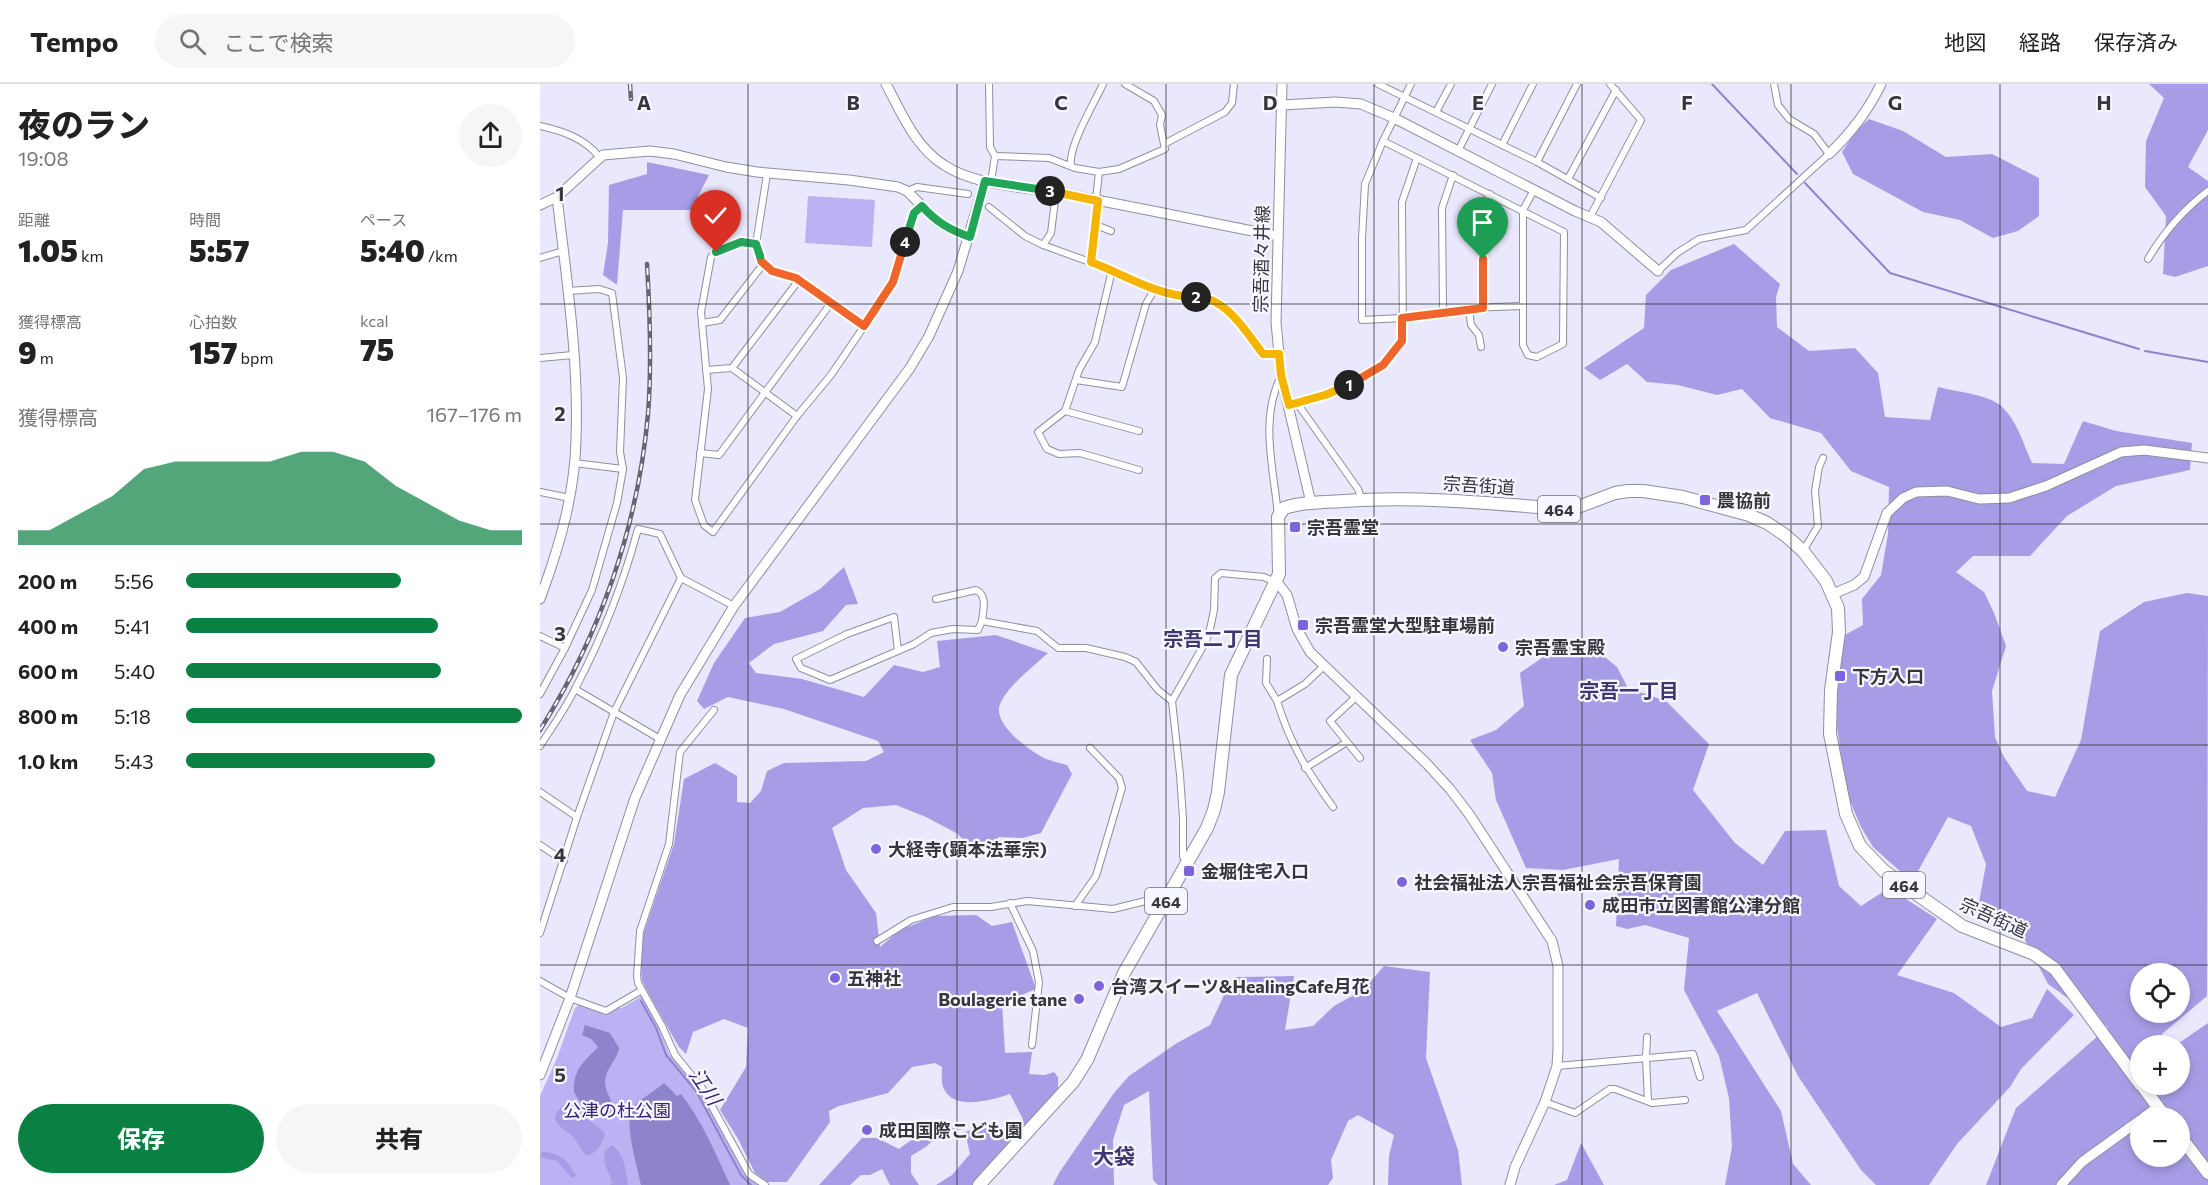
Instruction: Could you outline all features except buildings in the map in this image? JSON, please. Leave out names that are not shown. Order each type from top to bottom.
[{"type":"highway","name":"宗吾街道","points":[[1278,517],[1284,508],[1311,503],[1362,500],[1431,499],[1561,509],[1578,507],[1615,493],[1643,491],[1683,497],[1749,514],[1776,529],[1803,551],[1817,567],[1833,594],[1838,608],[1839,621],[1831,690],[1830,734],[1846,814],[1860,846],[1884,871],[1962,926],[2034,954],[2055,969],[2130,1069]]},
{"type":"highway","name":"464","points":[[978,1185],[1073,1082],[1087,1060],[1124,974],[1207,828],[1214,810],[1231,675],[1281,568],[1278,517]]},
{"type":"highway","name":"宗吾街道","points":[[2149,1095],[2157,1107]]},
{"type":"highway","points":[[2190,1149],[2208,1173]]},
{"type":"street","points":[[886,84],[913,132],[935,159],[954,171],[988,181],[1056,192],[1278,236]]},
{"type":"street","points":[[540,1075],[570,998],[635,798],[680,695],[734,606],[910,368],[944,305],[970,237],[995,156],[990,147],[989,84]]},
{"type":"street","points":[[1071,166],[1075,140],[1103,84]]},
{"type":"street","points":[[995,156],[1048,158],[1100,172],[1119,169],[1165,149],[1160,125],[1162,114],[1156,103],[1125,84]]},
{"type":"street","points":[[1164,144],[1225,112],[1232,103],[1234,84]]},
{"type":"street","name":"宗吾酒々井線","points":[[1282,84],[1276,322],[1281,375],[1293,404],[1311,503]]},
{"type":"street","points":[[1378,84],[1537,162],[1601,198]]},
{"type":"street","points":[[1411,84],[1365,184],[1362,238],[1362,320],[1402,318],[1469,308],[1522,306]]},
{"type":"street","points":[[1436,112],[1451,84]]},
{"type":"street","points":[[1458,151],[1492,84]]},
{"type":"street","points":[[1502,145],[1533,84]]},
{"type":"street","points":[[1537,162],[1577,84]]},
{"type":"street","points":[[1590,217],[1641,120],[1610,84]]},
{"type":"street","points":[[1774,84],[1778,105],[1789,119],[1814,134],[1829,154]]},
{"type":"street","points":[[1282,105],[1336,102],[1360,104],[1394,118],[1601,222],[1658,271],[1677,253],[1699,239],[1746,230],[1845,138],[1869,108],[1881,84]]},
{"type":"street","points":[[1568,179],[1616,90]]},
{"type":"street","points":[[540,126],[571,136],[595,151],[599,157]]},
{"type":"street","points":[[1383,141],[1523,210],[1564,232],[1563,344],[1538,357],[1528,355],[1523,345],[1522,306],[1523,210],[1534,189]]},
{"type":"street","points":[[540,205],[557,197],[599,157],[624,152],[650,151],[767,174],[888,184],[907,191],[937,221],[970,237]]},
{"type":"street","points":[[1362,500],[1358,489],[1293,404],[1325,395],[1358,381],[1383,365],[1402,341],[1402,202],[1417,158]]},
{"type":"street","points":[[1091,262],[1100,172]]},
{"type":"street","points":[[767,174],[756,244],[764,263],[772,271],[799,280],[864,326]]},
{"type":"street","points":[[1443,312],[1442,208],[1453,175]]},
{"type":"street","points":[[907,191],[916,187],[968,194]]},
{"type":"street","points":[[1043,245],[1051,232],[1056,192]]},
{"type":"street","points":[[2148,259],[2161,237],[2188,207],[2208,192]]},
{"type":"street","points":[[1483,308],[1482,211],[1490,194]]},
{"type":"street","points":[[540,599],[557,550],[570,498],[576,439],[573,355],[557,197]]},
{"type":"street","points":[[756,244],[741,242],[716,252],[711,257],[701,312],[708,389],[695,500],[704,525],[713,532],[797,416],[831,375],[893,282],[914,213],[922,206]]},
{"type":"street","points":[[989,207],[1025,236],[1043,245],[1112,270],[1154,290],[1184,297],[1203,297],[1221,303],[1263,354],[1279,354]]},
{"type":"street","points":[[1096,225],[1111,231]]},
{"type":"street","points":[[540,258],[563,251]]},
{"type":"street","points":[[702,323],[720,320],[764,263]]},
{"type":"street","points":[[1112,270],[1095,342],[1079,370],[1065,411],[1038,432],[1047,448],[1059,454],[1080,453],[1139,470]]},
{"type":"street","points":[[732,368],[799,280]]},
{"type":"street","points":[[540,694],[592,590],[611,529],[622,469],[620,452],[623,378],[612,293],[599,289],[567,291]]},
{"type":"street","points":[[1076,380],[1122,387],[1146,304],[1154,290]]},
{"type":"street","points":[[700,453],[719,455],[831,303]]},
{"type":"street","points":[[1469,308],[1471,325],[1479,335],[1481,347]]},
{"type":"street","points":[[540,358],[573,355]]},
{"type":"street","points":[[706,370],[732,368],[797,416]]},
{"type":"street","points":[[1278,517],[1268,433],[1270,403],[1281,375]]},
{"type":"street","points":[[1065,411],[1139,430]]},
{"type":"street","points":[[1833,594],[1854,585],[1864,577],[1887,513],[1904,498],[1916,492],[1947,491],[1979,499],[2010,498],[2046,486],[2121,452],[2144,450],[2208,458]]},
{"type":"street","points":[[1803,551],[1818,526],[1815,491],[1823,458]]},
{"type":"street","points":[[574,463],[622,469]]},
{"type":"street","points":[[540,492],[570,498]]},
{"type":"street","points":[[540,746],[575,689],[610,614],[625,576],[639,529],[660,534],[681,578],[734,606]]},
{"type":"street","points":[[1188,862],[1183,857],[1181,786],[1172,701],[1206,641],[1214,610],[1215,578],[1221,573],[1264,577],[1276,582],[1287,595],[1297,629],[1311,652],[1426,763],[1469,814],[1546,930],[1556,951],[1558,966],[1557,1066],[1545,1102],[1515,1167],[1510,1185]]},
{"type":"street","points":[[541,930],[614,712],[681,578]]},
{"type":"street","points":[[898,651],[894,617],[847,634],[796,658],[801,668],[830,680],[898,651],[914,644],[931,633],[953,629],[978,630],[982,621],[984,599],[981,593],[976,590],[936,599]]},
{"type":"street","points":[[982,621],[1037,632],[1058,648],[1086,648],[1125,657],[1136,662],[1158,690],[1172,701]]},
{"type":"street","points":[[540,636],[565,648]]},
{"type":"street","points":[[1267,659],[1266,683],[1277,701],[1287,732],[1305,768],[1333,807]]},
{"type":"street","points":[[1277,701],[1305,684],[1324,666]]},
{"type":"street","points":[[575,689],[660,739]]},
{"type":"street","points":[[1356,697],[1330,721],[1360,758]]},
{"type":"street","points":[[714,710],[680,752],[669,844],[640,931],[637,976],[671,1048],[702,1088],[749,1174],[765,1185]]},
{"type":"street","points":[[1305,768],[1347,741]]},
{"type":"street","points":[[1075,906],[1096,876],[1122,788],[1119,778],[1090,748]]},
{"type":"street","points":[[540,792],[577,817]]},
{"type":"street","points":[[540,845],[564,861]]},
{"type":"street","points":[[877,941],[911,920],[953,907],[990,907],[1035,902],[1113,909],[1169,896]]},
{"type":"street","points":[[1010,903],[1033,951],[1039,981],[1032,1045]]},
{"type":"street","points":[[540,981],[570,998],[606,1011],[642,990]]},
{"type":"street","points":[[1647,1037],[1648,1101]]},
{"type":"street","points":[[1557,1066],[1693,1054],[1700,1077]]},
{"type":"street","points":[[1545,1102],[1575,1113],[1611,1089],[1648,1101],[1685,1100]]},
{"type":"street","points":[[2061,1185],[2082,1162],[2130,1128]]},
{"type":"green space","points":[[808,196],[875,200],[872,247],[805,243]]},
{"type":"green space","name":"公津の杜公園","points":[[640,997],[658,1027],[669,1054],[699,1089],[744,1173],[759,1185],[540,1185],[540,1096],[575,1008],[579,1005],[606,1015]]},
{"type":"shaded area","points":[[2149,84],[2208,84],[2208,130],[2188,167],[2208,181],[2208,266],[2175,277],[2163,274],[2166,216],[2145,187],[2146,141],[2164,98]]},
{"type":"shaded area","points":[[1869,119],[1903,131],[1946,157],[1992,154],[2039,178],[2039,216],[2018,231],[1993,238],[1960,220],[1923,212],[1853,174],[1842,152],[1857,130]]},
{"type":"shaded area","points":[[647,162],[709,175],[691,210],[623,210],[617,285],[603,275],[608,243],[609,185],[647,174]]},
{"type":"shaded area","points":[[1734,244],[1780,284],[1776,297],[1777,327],[1809,351],[1855,348],[1878,373],[1885,417],[1930,420],[1938,387],[1977,395],[1998,403],[2011,417],[2032,463],[2064,464],[2083,421],[2116,431],[2192,443],[2190,470],[2116,486],[2067,516],[2030,556],[1973,556],[1956,572],[1984,592],[2006,646],[1992,691],[1995,737],[2004,757],[2027,791],[2055,797],[2081,740],[2100,631],[2144,602],[2187,593],[2208,596],[2207,996],[2190,1010],[2190,963],[2130,963],[2130,1023],[2175,1023],[2162,1035],[2130,1035],[2130,1095],[2190,1095],[2190,1035],[2208,1023],[2208,1185],[1986,1185],[2016,1108],[2108,1027],[2048,984],[2017,925],[1978,908],[1986,864],[1971,826],[1948,817],[1912,882],[1873,847],[1861,827],[1847,794],[1835,714],[1843,636],[1863,625],[1862,599],[1881,575],[1888,534],[1889,487],[1851,471],[1821,433],[1770,418],[1742,389],[1717,395],[1678,385],[1647,382],[1627,364],[1600,380],[1584,368],[1644,328],[1646,295],[1671,270]]},
{"type":"shaded area","points":[[844,567],[858,604],[846,605],[823,631],[774,644],[749,663],[756,673],[802,679],[864,697],[894,665],[923,672],[940,667],[937,641],[996,635],[1048,653],[1009,690],[1000,704],[999,712],[1006,728],[1021,743],[1044,758],[1067,765],[1072,774],[1041,833],[1022,838],[998,837],[996,846],[967,845],[958,834],[926,817],[896,805],[863,808],[832,828],[846,870],[876,913],[880,947],[900,930],[935,916],[976,915],[992,926],[1012,922],[1036,989],[1002,1003],[1005,1053],[1032,1052],[1029,1074],[1045,1075],[1054,1072],[1058,1077],[1058,1094],[972,1185],[936,1185],[952,1175],[970,1154],[965,1132],[981,1127],[1011,1135],[1023,1119],[1010,1094],[974,1102],[964,1102],[948,1095],[943,1087],[942,1067],[935,1063],[912,1067],[888,1093],[839,1106],[829,1111],[830,1122],[787,1182],[767,1182],[755,1173],[720,1110],[746,1067],[748,1028],[724,1019],[693,1032],[686,1054],[679,1047],[642,980],[643,935],[674,844],[684,779],[715,763],[737,776],[737,802],[750,803],[761,791],[767,771],[784,763],[866,761],[884,752],[878,741],[784,709],[728,697],[704,709],[697,701],[714,663],[745,618],[780,612],[820,589]]},
{"type":"shaded area","points":[[1584,640],[1617,667],[1628,688],[1666,701],[1709,744],[1693,790],[1735,843],[1763,865],[1785,831],[1826,830],[1839,886],[1861,906],[1889,888],[1937,919],[1897,975],[1954,993],[2001,1027],[2032,1018],[2047,989],[2074,1015],[2021,1069],[2010,1087],[1957,1144],[1929,1185],[1876,1185],[1861,1170],[1798,1076],[1757,993],[1717,1011],[1781,1111],[1793,1164],[1811,1185],[1725,1185],[1732,1147],[1729,1098],[1719,1056],[1684,990],[1689,938],[1645,925],[1627,929],[1616,926],[1619,859],[1563,870],[1526,868],[1496,800],[1492,773],[1470,740],[1496,730],[1524,706],[1520,673],[1565,642]]},
{"type":"shaded area","points":[[1384,966],[1430,972],[1426,1058],[1458,1150],[1462,1185],[1388,1185],[1389,1156],[1394,1135],[1358,1115],[1348,1121],[1331,1160],[1333,1178],[1328,1185],[1158,1185],[1153,1180],[1149,1091],[1124,1105],[1113,1140],[1114,1185],[1053,1185],[1114,1093],[1129,1076],[1177,1043],[1210,1025],[1225,993],[1236,977],[1294,976],[1285,1030],[1313,1026],[1334,1006],[1363,990]]},
{"type":"shaded area","points":[[585,1025],[610,1033],[619,1048],[605,1083],[612,1104],[607,1118],[588,1110],[574,1092],[577,1072],[598,1047],[591,1039],[582,1035]]},
{"type":"shaded area","points":[[664,1083],[677,1096],[681,1094],[689,1104],[730,1185],[641,1185],[630,1132],[631,1112],[636,1104]]},
{"type":"shaded area","points":[[563,1106],[570,1106],[605,1134],[599,1148],[590,1155],[587,1156],[574,1138],[557,1123],[555,1115]]},
{"type":"shaded area","points":[[940,1125],[962,1130],[944,1130],[927,1146],[911,1156],[911,1173],[919,1185],[890,1185],[882,1169],[870,1175],[861,1175],[850,1185],[819,1185],[862,1138],[877,1138],[899,1149],[925,1130]]},
{"type":"shaded area","points":[[1581,1143],[1604,1185],[1554,1185],[1567,1180]]},
{"type":"shaded area","points":[[612,1145],[622,1158],[628,1185],[610,1185],[611,1178],[604,1157],[605,1151]]},
{"type":"shaded area","points":[[542,1152],[563,1158],[576,1176],[572,1178],[557,1161],[540,1157]]},
{"type":"waterway","points":[[1712,84],[1797,174]]},
{"type":"waterway","points":[[1805,183],[1890,273],[2139,349]]},
{"type":"waterway","points":[[2145,351],[2208,362]]},
{"type":"waterway","name":"江川","points":[[641,1001],[656,1028],[666,1055],[696,1091],[741,1175],[751,1185]]},
{"type":"railway","points":[[630,84],[631,99]]},
{"type":"railway","points":[[540,730],[581,656],[598,618],[613,579],[635,498],[643,456],[649,395],[650,339],[647,264]]},
{"type":"place","name":"農協前","points":[[1705,500]]},
{"type":"place","name":"宗吾霊堂","points":[[1295,527]]},
{"type":"place","name":"宗吾霊堂大型駐車場前","points":[[1303,625]]},
{"type":"place","name":"宗吾霊宝殿","points":[[1503,647]]},
{"type":"place","name":"下方入口","points":[[1840,676]]},
{"type":"place","name":"大経寺(顕本法華宗)","points":[[876,849]]},
{"type":"place","name":"金堀住宅入口","points":[[1189,871]]},
{"type":"place","name":"社会福祉法人宗吾福祉会宗吾保育園","points":[[1402,882]]},
{"type":"place","name":"成田市立図書館公津分館","points":[[1590,905]]},
{"type":"place","name":"五神社","points":[[835,978]]},
{"type":"place","name":"台湾スイーツ&HealingCafe月花","points":[[1099,986]]},
{"type":"place","name":"Boulagerie tane","points":[[1079,999]]},
{"type":"place","name":"成田国際こども園","points":[[867,1130]]},
{"type":"district","name":"宗吾二丁目","points":[[1213,638]]},
{"type":"district","name":"宗吾一丁目","points":[[1629,690]]},
{"type":"district","name":"大袋","points":[[1114,1155]]},
{"type":"route","points":[[716,252],[741,242],[756,244],[761,261],[772,271],[796,278],[864,326],[893,282],[914,213],[922,206],[937,221],[970,237],[985,181],[1098,201],[1091,262],[1154,290],[1184,297],[1203,297],[1221,303],[1263,354],[1279,354],[1281,375],[1289,405],[1325,395],[1358,381],[1383,365],[1402,341],[1402,318],[1483,308],[1483,259]]}]
